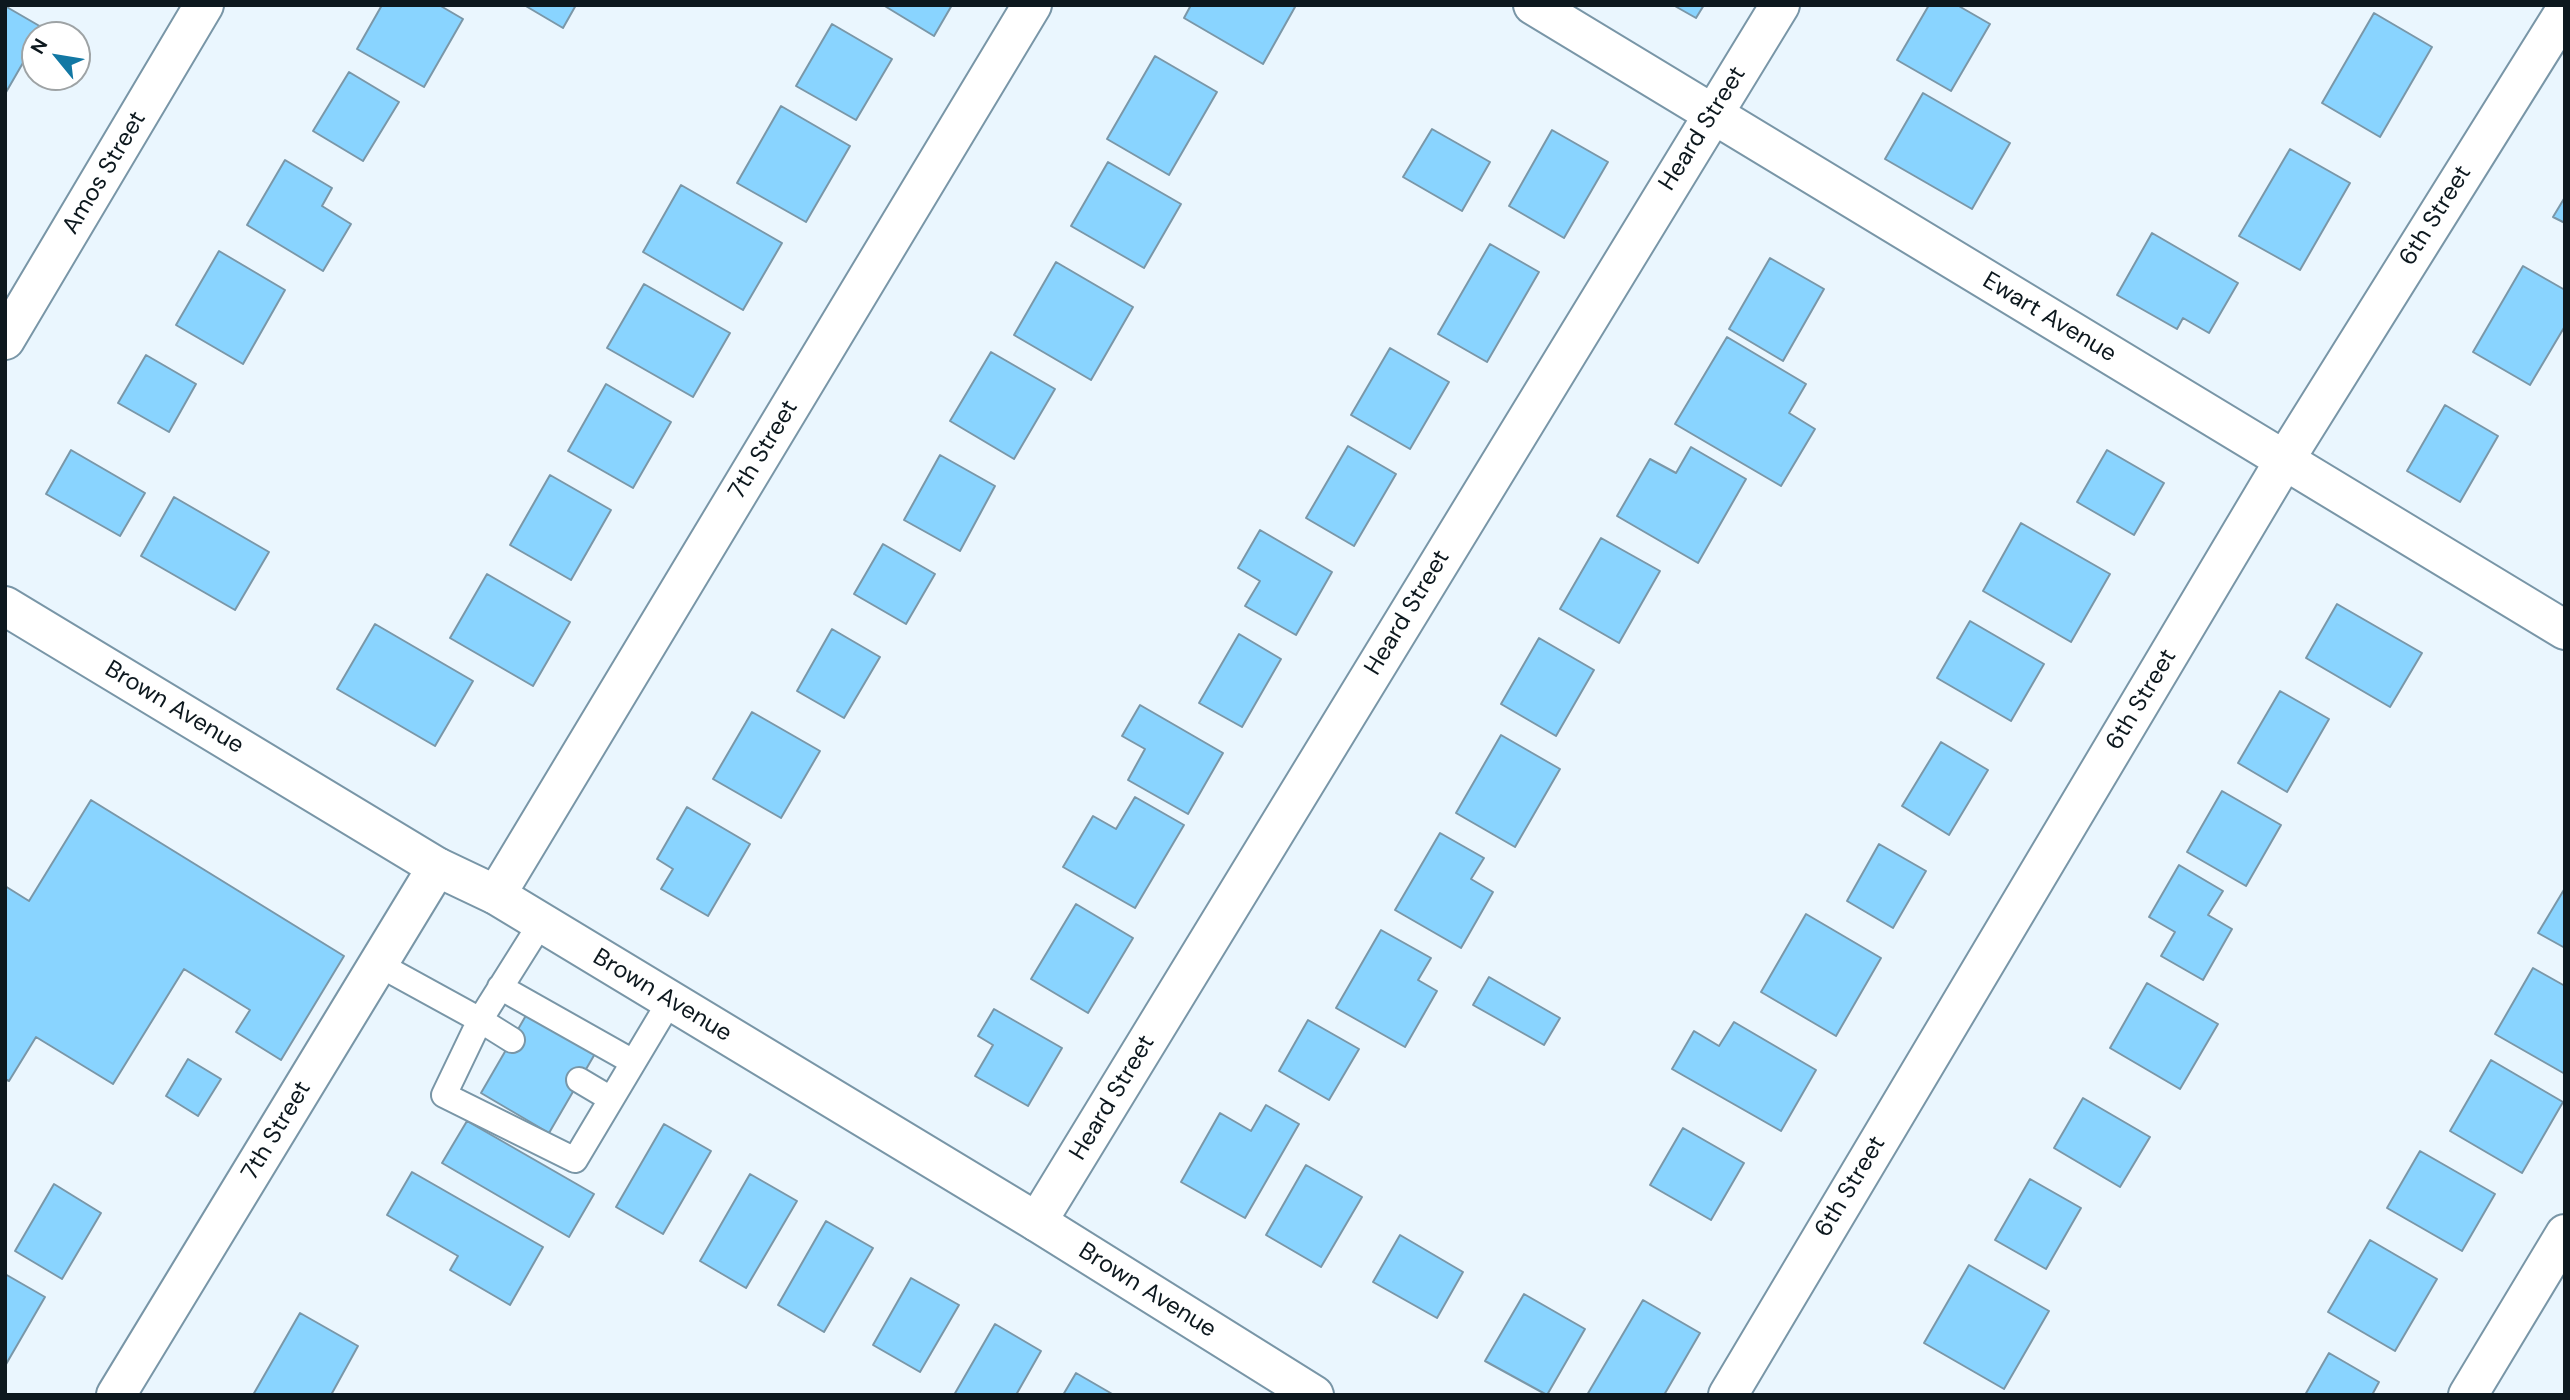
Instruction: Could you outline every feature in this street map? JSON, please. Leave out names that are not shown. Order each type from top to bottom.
[{"type":"street","name":"Amos Street","points":[[5,340],[204,5]]},
{"type":"street","name":"7th Street","points":[[496,895],[1032,5]]},
{"type":"street","name":"Ewart Avenue","points":[[1534,5],[2565,630]]},
{"type":"street","name":"Heard Street","points":[[1037,1222],[1780,5]]},
{"type":"street","name":"6th Street","points":[[1728,1395],[2284,461],[2565,11]]},
{"type":"street","name":"Brown Avenue","points":[[5,606],[437,867],[496,895],[1037,1222],[1314,1395]]},
{"type":"street","name":"7th Street","points":[[116,1395],[437,867]]},
{"type":"street","points":[[2468,1395],[2565,1234]]},
{"type":"lane","points":[[541,923],[480,1020],[444,1095],[575,1160],[670,1001]]},
{"type":"lane","points":[[378,964],[480,1020],[512,1041]]},
{"type":"lane","points":[[500,988],[633,1062]]},
{"type":"lane","points":[[579,1080],[611,1099]]},
{"type":"building","points":[[382,5],[439,5],[463,19],[424,87],[357,49]]},
{"type":"building","points":[[524,5],[576,5],[563,28]]},
{"type":"building","points":[[883,5],[952,5],[934,36]]},
{"type":"building","points":[[1191,5],[1295,7],[1263,64],[1184,18]]},
{"type":"building","points":[[1673,5],[1704,5],[1696,18]]},
{"type":"building","points":[[1929,5],[1957,5],[1990,24],[1951,91],[1897,60]]},
{"type":"building","points":[[5,6],[31,21],[21,21],[21,66],[5,94]]},
{"type":"building","points":[[2374,13],[2432,47],[2380,137],[2322,103]]},
{"type":"building","points":[[832,24],[892,59],[856,120],[796,86]]},
{"type":"building","points":[[1155,56],[1217,92],[1169,175],[1107,139]]},
{"type":"building","points":[[349,72],[399,102],[363,161],[313,131]]},
{"type":"building","points":[[1923,93],[2010,143],[1972,209],[1885,159]]},
{"type":"building","points":[[781,106],[850,146],[806,222],[737,183]]},
{"type":"building","points":[[1432,129],[1490,162],[1462,211],[1403,177]]},
{"type":"building","points":[[1552,130],[1608,162],[1564,238],[1509,206]]},
{"type":"building","points":[[2290,149],[2350,183],[2300,270],[2239,236]]},
{"type":"building","points":[[285,160],[332,188],[322,206],[351,224],[323,271],[247,225]]},
{"type":"building","points":[[1108,162],[1181,204],[1144,268],[1071,226]]},
{"type":"building","points":[[681,185],[782,243],[743,310],[643,252]]},
{"type":"building","points":[[2565,197],[2565,223],[2553,217]]},
{"type":"building","points":[[2152,233],[2238,283],[2209,333],[2183,318],[2177,329],[2117,295]]},
{"type":"building","points":[[1490,244],[1539,272],[1487,362],[1438,334]]},
{"type":"building","points":[[219,251],[285,290],[243,364],[176,325]]},
{"type":"building","points":[[1770,258],[1824,289],[1783,361],[1729,329]]},
{"type":"building","points":[[1056,262],[1133,307],[1091,380],[1014,335]]},
{"type":"building","points":[[2523,266],[2565,290],[2565,326],[2530,385],[2473,352]]},
{"type":"building","points":[[644,284],[730,333],[693,397],[607,348]]},
{"type":"building","points":[[1727,337],[1806,384],[1789,413],[1815,429],[1781,486],[1675,424]]},
{"type":"building","points":[[1390,348],[1449,382],[1410,449],[1351,415]]},
{"type":"building","points":[[991,352],[1055,389],[1014,459],[950,421]]},
{"type":"building","points":[[146,355],[196,384],[169,432],[118,403]]},
{"type":"building","points":[[606,384],[671,422],[633,488],[568,451]]},
{"type":"building","points":[[2445,405],[2498,436],[2460,502],[2407,471]]},
{"type":"building","points":[[1348,446],[1396,474],[1354,546],[1306,518]]},
{"type":"building","points":[[1691,447],[1746,479],[1698,563],[1617,516],[1650,459],[1676,473]]},
{"type":"building","points":[[71,450],[145,493],[120,536],[46,494]]},
{"type":"building","points":[[2107,450],[2164,483],[2134,535],[2077,502]]},
{"type":"building","points":[[940,455],[995,486],[960,551],[904,520]]},
{"type":"building","points":[[550,475],[611,510],[571,580],[510,545]]},
{"type":"building","points":[[174,497],[269,552],[235,610],[141,556]]},
{"type":"building","points":[[2021,523],[2110,574],[2071,642],[1983,591]]},
{"type":"building","points":[[1260,530],[1332,572],[1296,635],[1245,606],[1260,581],[1238,568]]},
{"type":"building","points":[[1601,538],[1660,571],[1619,643],[1560,609]]},
{"type":"building","points":[[883,544],[935,574],[906,624],[854,594]]},
{"type":"building","points":[[487,574],[570,622],[533,686],[450,638]]},
{"type":"building","points":[[2337,604],[2422,653],[2390,707],[2306,658]]},
{"type":"building","points":[[1970,621],[2044,664],[2011,721],[1937,678]]},
{"type":"building","points":[[375,624],[473,681],[435,746],[337,689]]},
{"type":"building","points":[[832,629],[880,657],[844,718],[797,691]]},
{"type":"building","points":[[1239,634],[1281,659],[1242,727],[1199,703]]},
{"type":"building","points":[[1539,638],[1594,670],[1556,736],[1501,704]]},
{"type":"building","points":[[2280,691],[2329,719],[2287,792],[2238,763]]},
{"type":"building","points":[[1140,705],[1223,753],[1188,814],[1128,780],[1145,749],[1122,736]]},
{"type":"building","points":[[752,712],[820,751],[781,818],[713,779]]},
{"type":"building","points":[[1501,735],[1560,769],[1515,847],[1456,813]]},
{"type":"building","points":[[1941,742],[1988,770],[1949,835],[1902,806]]},
{"type":"building","points":[[2222,791],[2281,825],[2246,886],[2187,852]]},
{"type":"building","points":[[1135,797],[1184,825],[1135,908],[1063,867],[1093,816],[1116,829]]},
{"type":"building","points":[[91,800],[344,956],[281,1060],[236,1032],[250,1010],[184,969],[113,1084],[36,1037],[9,1081],[5,1079],[5,886],[29,901]]},
{"type":"building","points":[[687,807],[750,844],[708,916],[661,889],[673,869],[657,859]]},
{"type":"building","points":[[1440,833],[1484,858],[1471,879],[1493,892],[1461,948],[1395,910]]},
{"type":"building","points":[[1879,844],[1926,871],[1893,928],[1847,901]]},
{"type":"building","points":[[2179,865],[2223,891],[2208,915],[2232,929],[2203,980],[2161,956],[2175,932],[2149,917]]},
{"type":"building","points":[[2565,888],[2565,948],[2538,933]]},
{"type":"building","points":[[1076,904],[1133,938],[1088,1013],[1031,979]]},
{"type":"building","points":[[1806,914],[1881,958],[1836,1036],[1761,992]]},
{"type":"building","points":[[1381,930],[1431,958],[1418,980],[1437,991],[1405,1047],[1336,1008]]},
{"type":"building","points":[[2533,968],[2565,986],[2565,1074],[2495,1034]]},
{"type":"building","points":[[1489,977],[1560,1018],[1544,1045],[1473,1005]]},
{"type":"building","points":[[2147,983],[2218,1024],[2180,1089],[2110,1048]]},
{"type":"building","points":[[994,1009],[1062,1048],[1028,1106],[975,1076],[993,1045],[978,1036]]},
{"type":"building","points":[[528,1012],[596,1052],[549,1133],[481,1093]]},
{"type":"building","points":[[1308,1020],[1359,1049],[1329,1100],[1279,1071]]},
{"type":"building","points":[[1734,1022],[1816,1070],[1781,1131],[1672,1069],[1694,1031],[1719,1046]]},
{"type":"building","points":[[188,1059],[221,1079],[198,1116],[166,1096]]},
{"type":"building","points":[[2491,1060],[2563,1102],[2522,1173],[2450,1131]]},
{"type":"building","points":[[2083,1098],[2150,1137],[2120,1187],[2054,1148]]},
{"type":"building","points":[[1266,1105],[1299,1124],[1245,1218],[1181,1182],[1220,1113],[1251,1131]]},
{"type":"building","points":[[467,1121],[594,1194],[569,1237],[442,1163]]},
{"type":"building","points":[[664,1124],[711,1151],[663,1234],[616,1207]]},
{"type":"building","points":[[1683,1128],[1744,1163],[1711,1220],[1650,1185]]},
{"type":"building","points":[[2420,1151],[2495,1194],[2462,1251],[2387,1208]]},
{"type":"building","points":[[1306,1165],[1362,1197],[1321,1267],[1266,1235]]},
{"type":"building","points":[[412,1172],[543,1247],[510,1305],[450,1270],[458,1256],[387,1215]]},
{"type":"building","points":[[750,1174],[797,1201],[746,1288],[700,1261]]},
{"type":"building","points":[[2030,1179],[2081,1208],[2046,1269],[1995,1240]]},
{"type":"building","points":[[54,1184],[101,1213],[62,1279],[15,1251]]},
{"type":"building","points":[[826,1221],[873,1248],[824,1332],[778,1305]]},
{"type":"building","points":[[1400,1235],[1463,1272],[1437,1318],[1373,1282]]},
{"type":"building","points":[[2370,1240],[2437,1279],[2395,1351],[2328,1312]]},
{"type":"building","points":[[1969,1265],[2049,1311],[2004,1389],[1924,1343]]},
{"type":"building","points":[[5,1274],[45,1297],[5,1366]]},
{"type":"building","points":[[911,1278],[959,1305],[920,1372],[873,1345]]},
{"type":"building","points":[[1524,1294],[1585,1329],[1547,1395],[1485,1361]]},
{"type":"building","points":[[1643,1300],[1700,1333],[1664,1395],[1587,1395]]},
{"type":"building","points":[[300,1313],[358,1346],[331,1395],[253,1395]]},
{"type":"building","points":[[995,1324],[1041,1351],[1016,1395],[954,1395]]},
{"type":"building","points":[[2329,1353],[2379,1382],[2372,1395],[2305,1395]]},
{"type":"building","points":[[1076,1373],[1114,1395],[1063,1395]]}]
